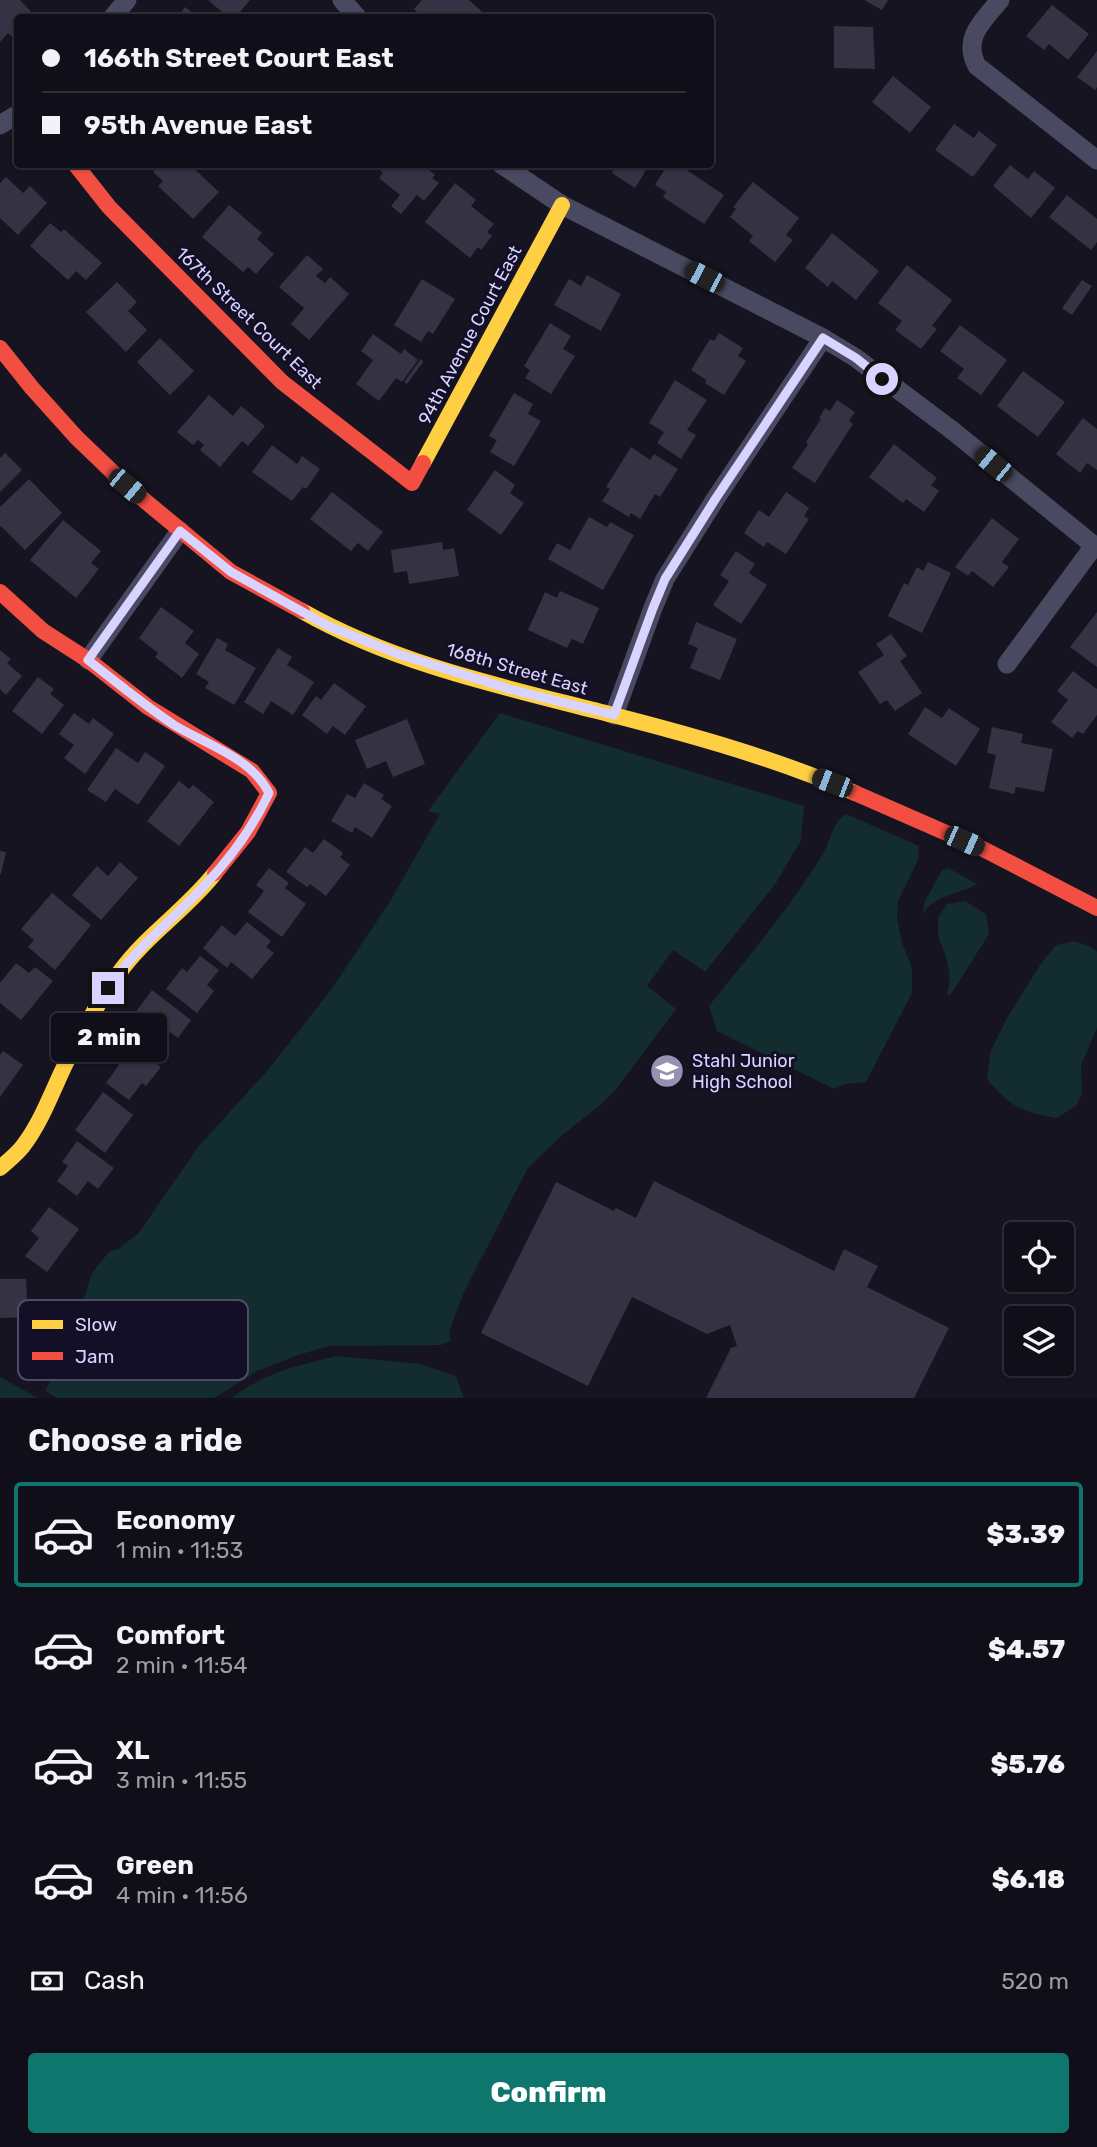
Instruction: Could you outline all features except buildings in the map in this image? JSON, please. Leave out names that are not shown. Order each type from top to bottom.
[{"type":"street","points":[[115,14],[127,0]]},
{"type":"street","points":[[342,0],[354,14]]},
{"type":"street","points":[[1000,0],[976,30],[971,41],[970,53],[977,66],[1097,160]]},
{"type":"street","name":"167th Street Court East","points":[[78,168],[109,207],[282,383],[412,483]]},
{"type":"street","points":[[507,168],[562,205],[823,338],[856,358],[953,431],[1096,547],[1007,664]]},
{"type":"street","name":"94th Avenue Court East","points":[[412,483],[562,205]]},
{"type":"street","points":[[614,715],[665,579],[823,338]]},
{"type":"street","name":"168th Street East","points":[[0,348],[76,437],[127,486],[180,531],[231,572],[328,626],[398,654],[496,685],[765,757],[983,849],[1097,908]]},
{"type":"street","points":[[88,660],[180,531]]},
{"type":"street","points":[[0,592],[43,631],[88,660],[148,707],[246,767],[269,793],[248,832],[205,886],[141,946],[120,971],[71,1052],[38,1122],[22,1147],[0,1168]]},
{"type":"green space","points":[[500,713],[804,806],[801,840],[776,883],[705,972],[673,950],[647,986],[676,1009],[604,1102],[560,1137],[528,1168],[464,1292],[449,1332],[451,1340],[441,1345],[329,1346],[298,1355],[248,1377],[248,1300],[84,1300],[92,1273],[109,1252],[118,1249],[138,1234],[198,1147],[267,1071],[331,990],[389,903],[440,814],[428,811]]},
{"type":"green space","points":[[846,814],[919,846],[918,860],[898,901],[897,918],[902,943],[912,968],[912,993],[866,1082],[845,1084],[834,1089],[717,1031],[709,1006],[810,875],[834,828]]},
{"type":"green space","points":[[948,868],[977,884],[932,904],[922,916],[925,901],[942,870]]},
{"type":"green space","points":[[965,901],[986,914],[989,934],[950,996],[947,994],[950,979],[947,960],[938,936],[938,918],[947,904]]},
{"type":"green space","points":[[1075,941],[1097,952],[1097,1028],[1081,1065],[1082,1093],[1076,1106],[1056,1118],[1017,1106],[1002,1096],[987,1079],[991,1050],[1007,1018],[1040,965],[1056,945]]},
{"type":"green space","points":[[337,1356],[420,1364],[456,1376],[464,1398],[232,1398],[269,1376]]},
{"type":"green space","points":[[0,1377],[38,1398],[0,1398]]},
{"type":"green space","points":[[52,1380],[243,1380],[214,1398],[56,1398],[45,1390]]},
{"type":"traffic: slow","points":[[423,463],[562,205]]},
{"type":"traffic: slow","points":[[302,611],[338,630],[414,661],[705,740],[796,769],[855,793]]},
{"type":"traffic: slow","points":[[0,1168],[18,1152],[31,1135],[83,1031],[119,973],[141,947],[192,899],[215,873]]},
{"type":"traffic: jam","points":[[78,168],[109,207],[282,382],[412,483],[423,463]]},
{"type":"traffic: jam","points":[[0,348],[76,437],[127,486],[231,572],[302,611]]},
{"type":"traffic: jam","points":[[0,592],[43,631],[88,660],[148,707],[252,771],[269,793],[248,832],[215,873]]},
{"type":"traffic: jam","points":[[855,793],[983,849],[1097,908]]},
{"type":"place","name":"Stahl Junior High School","points":[[667,1071]]},
{"type":"route","points":[[108,988],[141,946],[205,886],[248,832],[269,793],[252,771],[240,762],[148,707],[88,660],[180,531],[231,572],[328,626],[398,654],[509,689],[614,715],[665,579],[789,386],[823,338],[856,358],[882,379]]}]
